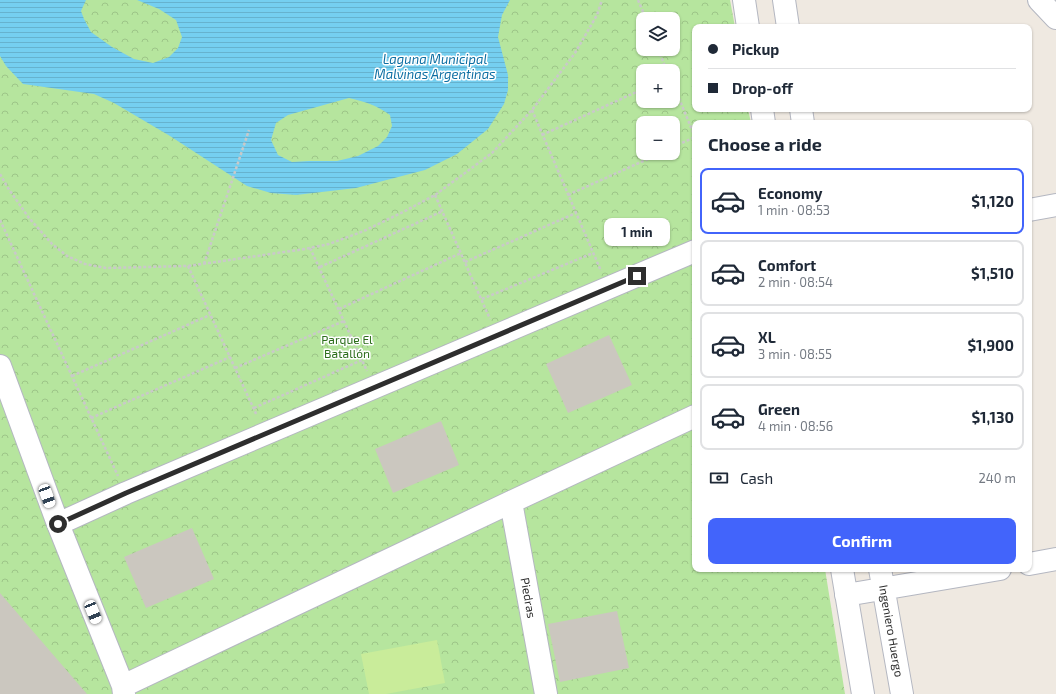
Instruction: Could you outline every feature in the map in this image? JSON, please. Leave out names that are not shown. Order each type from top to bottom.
[{"type":"street","points":[[744,0],[748,24]]},
{"type":"street","points":[[784,0],[788,24]]},
{"type":"street","points":[[1039,0],[1056,18]]},
{"type":"street","points":[[1032,209],[1056,205]]},
{"type":"street","points":[[58,524],[126,493],[692,251]]},
{"type":"street","points":[[0,368],[58,524],[124,690],[511,502],[692,417]]},
{"type":"street","name":"Piedras","points":[[511,502],[546,694]]},
{"type":"street","points":[[1032,563],[1056,559]]},
{"type":"street","points":[[842,572],[863,694]]},
{"type":"street","points":[[846,595],[882,579],[965,572]]},
{"type":"street","name":"Ingeniero Huergo","points":[[882,579],[902,694]]},
{"type":"path","points":[[0,174],[29,218],[52,244],[67,256],[85,264],[106,268],[188,266],[329,244],[364,231],[435,195],[492,153],[532,110],[575,53],[597,15],[602,0]]},
{"type":"path","points":[[638,0],[643,12]]},
{"type":"path","points":[[542,135],[636,92]]},
{"type":"path","points":[[680,101],[692,130]]},
{"type":"path","points":[[532,110],[608,288]]},
{"type":"path","points":[[204,264],[249,130]]},
{"type":"path","points":[[680,144],[692,138]]},
{"type":"path","points":[[568,195],[646,160]]},
{"type":"path","points":[[435,195],[497,335]]},
{"type":"path","points":[[320,267],[443,211]]},
{"type":"path","points":[[465,262],[576,213]]},
{"type":"path","points":[[0,220],[126,493]]},
{"type":"path","points":[[310,248],[375,387]]},
{"type":"path","points":[[482,299],[593,252]]},
{"type":"path","points":[[339,309],[461,253]]},
{"type":"path","points":[[188,266],[265,434]]},
{"type":"path","points":[[72,376],[210,315]]},
{"type":"path","points":[[235,368],[344,321]]},
{"type":"path","points":[[92,418],[230,357]]},
{"type":"path","points":[[254,408],[362,360]]},
{"type":"green space","name":"Parque El Batallón","points":[[0,0],[730,0],[734,24],[692,24],[692,112],[749,112],[750,120],[692,120],[692,572],[825,572],[845,694],[0,694]]},
{"type":"green space","points":[[437,640],[445,683],[386,694],[369,694],[361,654]]},
{"type":"water","name":"Laguna Municipal Malvinas Argentinas","points":[[0,0],[86,0],[81,11],[91,32],[112,47],[134,59],[153,63],[169,57],[178,48],[182,37],[176,20],[159,9],[137,0],[510,0],[502,15],[498,37],[508,75],[508,90],[504,104],[488,129],[457,154],[425,170],[356,188],[296,195],[271,193],[247,186],[170,136],[114,103],[94,94],[23,84],[6,66],[0,56]],"holes":[[[349,98],[366,102],[390,115],[392,126],[387,137],[378,146],[358,156],[337,161],[292,162],[278,155],[271,140],[276,123],[288,115]]]},
{"type":"building","points":[[609,335],[632,385],[568,413],[546,364]]},
{"type":"building","points":[[441,421],[459,465],[393,493],[375,449]]},
{"type":"building","points":[[192,528],[214,579],[146,608],[124,557]]},
{"type":"building","points":[[0,593],[87,694],[0,694]]},
{"type":"building","points":[[617,611],[629,668],[560,682],[548,624]]},
{"type":"route","points":[[58,524],[126,493],[637,276]]}]
